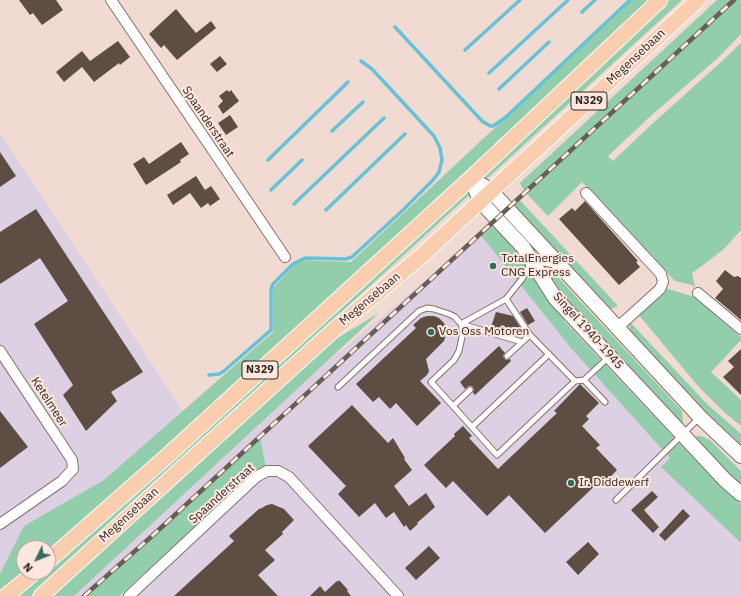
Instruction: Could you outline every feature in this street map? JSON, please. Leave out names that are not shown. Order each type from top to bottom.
[{"type":"main road","name":"Megensebaan","points":[[56,553],[165,458],[471,178],[660,0]]},
{"type":"main road","name":"Megensebaan","points":[[40,596],[326,338],[419,258],[698,0]]},
{"type":"main road","name":"Singel 1940-1945","points":[[471,178],[491,191],[700,416],[741,456]]},
{"type":"main road","name":"Singel 1940-1945","points":[[471,178],[480,201],[523,248],[555,298],[725,480],[741,494]]},
{"type":"main road","points":[[6,596],[25,580]]},
{"type":"street","name":"Spaanderstraat","points":[[111,0],[285,258]]},
{"type":"street","name":"Singel 1940-1945","points":[[586,193],[661,274],[663,282],[660,289],[617,328]]},
{"type":"street","points":[[698,293],[741,329]]},
{"type":"street","name":"Ketelmeer","points":[[0,351],[72,460],[73,470],[62,481],[0,524]]},
{"type":"street","name":"Spaanderstraat","points":[[129,596],[256,477],[267,471],[278,471],[289,478],[398,596]]},
{"type":"lane","points":[[461,324],[506,300],[522,279],[532,261],[561,266]]},
{"type":"lane","points":[[506,300],[530,335],[575,381]]},
{"type":"lane","points":[[338,386],[419,311],[427,308],[434,309],[455,317],[461,324],[463,332],[459,351],[454,360],[431,382],[497,454],[575,381],[584,380],[610,356]]},
{"type":"lane","points":[[461,324],[522,342]]},
{"type":"lane","points":[[507,356],[530,335]]},
{"type":"lane","points":[[472,427],[548,354]]},
{"type":"lane","points":[[584,380],[605,402]]},
{"type":"lane","points":[[453,406],[470,390]]},
{"type":"lane","points":[[616,500],[683,435],[700,416]]},
{"type":"shaded area","points":[[0,133],[213,457],[495,223],[532,261],[741,504],[741,596],[0,596]]},
{"type":"green space","points":[[632,0],[682,0],[56,574],[56,540],[17,540],[24,526],[104,480],[273,332],[273,288],[299,260],[351,262]]},
{"type":"green space","points":[[717,0],[741,0],[741,34],[719,57],[654,113],[608,156],[613,161],[741,43],[741,230],[724,249],[692,273],[695,288],[692,285],[675,281],[582,182],[548,216],[524,191],[520,183]]},
{"type":"green space","points":[[517,197],[618,306],[606,311],[509,205]]},
{"type":"green space","points":[[491,222],[513,247],[565,322],[697,462],[741,504],[741,543],[661,467],[670,458],[571,348],[479,233]]},
{"type":"green space","points":[[554,273],[682,411],[682,430],[577,321],[549,277]]},
{"type":"green space","points":[[658,286],[695,297],[741,337],[741,340],[711,372],[741,400],[741,426],[724,412],[698,386],[633,308]]},
{"type":"green space","points":[[379,313],[74,596],[51,596],[180,481],[329,343]]},
{"type":"green space","points":[[631,323],[707,404],[741,434],[741,448],[703,410],[630,331],[629,325]]},
{"type":"green space","points":[[260,436],[266,468],[256,472],[238,487],[119,596],[87,596]]},
{"type":"green space","points":[[697,436],[710,440],[741,471],[741,488],[695,438]]},
{"type":"green space","points":[[16,542],[16,580],[49,580],[31,596],[0,596],[0,574]]},
{"type":"building","points":[[19,0],[56,0],[63,10],[42,25],[33,13],[30,15]]},
{"type":"building","points":[[176,9],[196,33],[211,21],[216,28],[177,60],[164,45],[161,48],[149,34]]},
{"type":"building","points":[[118,41],[130,57],[120,65],[119,63],[94,82],[82,67],[64,82],[56,72],[82,51],[90,61]]},
{"type":"building","points":[[220,56],[227,64],[217,72],[210,64]]},
{"type":"building","points":[[227,90],[229,92],[231,90],[239,101],[223,114],[218,106],[223,101],[219,96]]},
{"type":"building","points":[[230,115],[238,127],[226,135],[218,123]]},
{"type":"building","points":[[181,142],[189,154],[180,160],[181,162],[146,185],[133,164],[144,157],[149,164]]},
{"type":"building","points":[[0,152],[16,176],[0,187]]},
{"type":"building","points":[[196,176],[205,190],[211,186],[220,199],[210,206],[208,203],[201,208],[190,193],[173,205],[167,195]]},
{"type":"building","points":[[585,201],[638,261],[636,262],[640,267],[619,285],[559,219],[572,208],[575,211]]},
{"type":"building","points":[[36,209],[143,372],[111,392],[117,401],[86,431],[63,395],[73,385],[34,324],[68,301],[40,258],[0,284],[0,232]]},
{"type":"building","points":[[725,270],[734,277],[738,276],[741,278],[741,320],[715,298],[723,289],[716,281]]},
{"type":"building","points":[[527,308],[535,321],[528,325],[520,312]]},
{"type":"building","points":[[496,312],[513,316],[522,330],[515,334],[491,327]]},
{"type":"building","points":[[427,316],[439,318],[444,323],[447,330],[444,341],[426,359],[429,371],[420,381],[441,403],[417,426],[396,403],[390,409],[379,397],[373,402],[356,384],[416,328],[413,325],[421,318]]},
{"type":"building","points":[[499,346],[505,353],[503,355],[504,358],[506,360],[510,359],[511,361],[475,395],[473,393],[474,389],[472,386],[465,389],[460,382]]},
{"type":"building","points":[[741,349],[741,395],[723,377],[734,367],[728,361]]},
{"type":"building","points":[[580,384],[599,403],[586,416],[589,419],[582,426],[600,445],[596,448],[617,470],[603,484],[600,481],[545,533],[509,495],[487,516],[453,481],[446,488],[424,465],[455,436],[454,434],[463,426],[472,436],[469,438],[498,469],[557,413],[554,411]]},
{"type":"building","points":[[352,405],[388,443],[393,438],[405,458],[404,459],[412,470],[394,486],[409,506],[426,493],[435,507],[410,531],[406,525],[404,527],[394,512],[386,518],[375,503],[359,517],[338,494],[346,486],[308,446]]},
{"type":"building","points":[[0,411],[28,447],[0,468]]},
{"type":"building","points":[[652,491],[658,497],[644,510],[659,527],[653,533],[631,510]]},
{"type":"building","points":[[272,504],[284,509],[294,520],[282,532],[283,534],[265,550],[275,560],[258,575],[278,596],[174,596],[234,541],[229,536],[260,508]]},
{"type":"building","points":[[683,509],[690,516],[665,541],[659,535]]},
{"type":"building","points":[[588,542],[599,554],[578,575],[566,562]]},
{"type":"building","points":[[429,546],[440,558],[416,580],[405,568]]},
{"type":"building","points":[[339,580],[351,596],[310,596],[320,586],[325,592]]},
{"type":"waterway","points":[[465,50],[520,0]]},
{"type":"waterway","points":[[489,73],[568,0]]},
{"type":"waterway","points":[[582,12],[595,0]]},
{"type":"waterway","points":[[395,27],[482,121],[490,126],[493,126],[506,117],[630,0]]},
{"type":"waterway","points":[[499,89],[549,42]]},
{"type":"waterway","points":[[209,375],[219,374],[224,371],[271,330],[271,289],[273,284],[293,264],[305,258],[346,259],[352,257],[402,211],[439,172],[442,160],[440,148],[434,136],[372,69],[361,61]]},
{"type":"waterway","points":[[268,160],[348,82]]},
{"type":"waterway","points":[[332,131],[363,102]]},
{"type":"waterway","points":[[294,204],[384,118]]},
{"type":"waterway","points":[[326,210],[405,134]]},
{"type":"waterway","points":[[271,190],[302,160]]},
{"type":"railway","points":[[84,596],[152,536],[734,0]]},
{"type":"place","name":"TotalEnergies CNG Express","points":[[493,266]]},
{"type":"place","name":"Vos Oss Motoren","points":[[431,332]]},
{"type":"place","name":"Ir. Diddewerf","points":[[571,483]]}]
